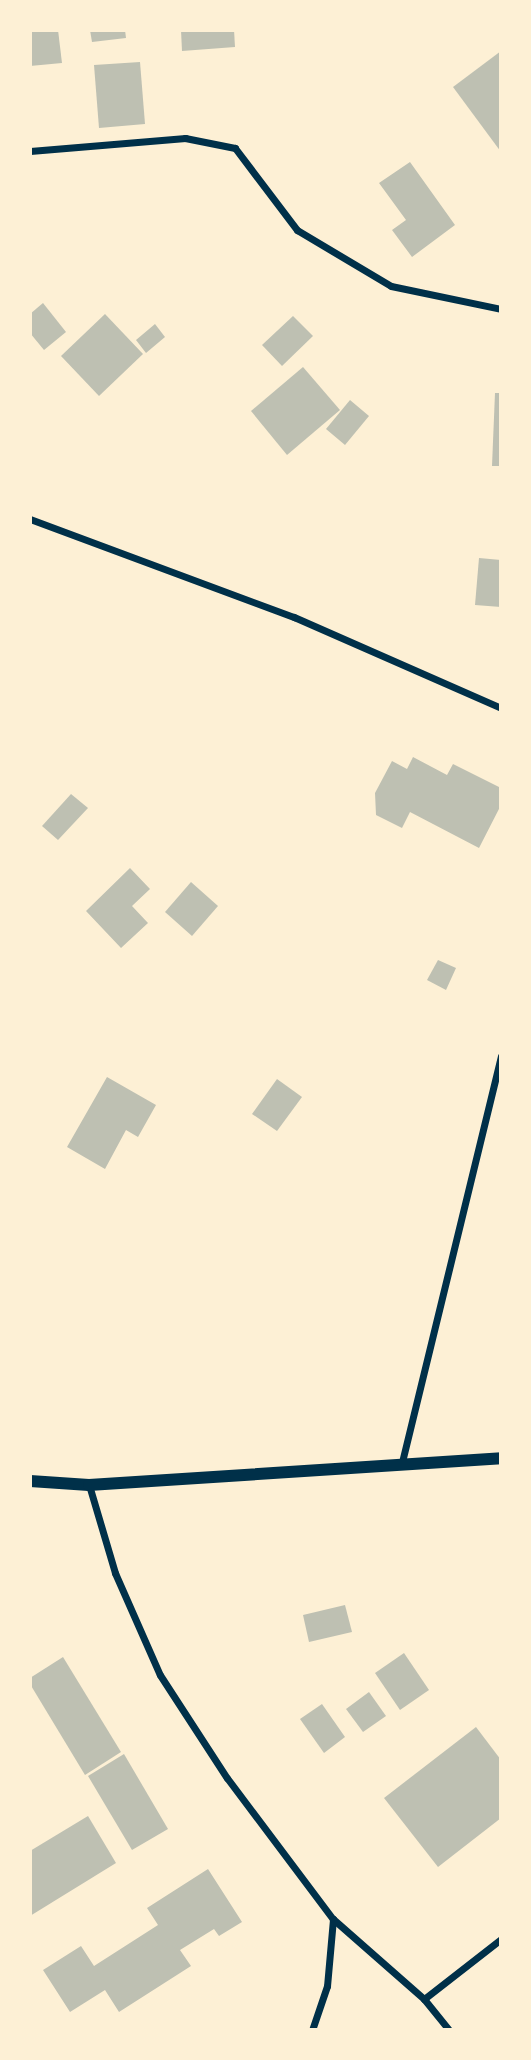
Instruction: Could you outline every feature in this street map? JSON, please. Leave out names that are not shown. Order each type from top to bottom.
[{"type":"street","points":[[30,151],[172,138],[235,148],[297,230],[391,286],[501,309]]},
{"type":"street","points":[[30,519],[294,617],[501,708]]},
{"type":"street","points":[[402,1462],[501,1056]]},
{"type":"street","points":[[30,1481],[89,1485],[402,1462],[501,1458]]},
{"type":"street","points":[[89,1485],[115,1573],[160,1675],[226,1778],[333,1919],[424,1999],[449,2030]]},
{"type":"street","points":[[312,2030],[327,1986],[333,1919]]},
{"type":"street","points":[[424,1999],[501,1939]]},
{"type":"building","points":[[30,30],[58,30],[62,63],[30,66]]},
{"type":"building","points":[[90,30],[125,30],[126,38],[92,42]]},
{"type":"building","points":[[181,30],[234,30],[235,47],[182,51]]},
{"type":"building","points":[[501,51],[501,152],[453,87]]},
{"type":"building","points":[[140,62],[145,124],[99,128],[94,65]]},
{"type":"building","points":[[410,162],[455,225],[412,257],[392,230],[406,220],[379,183]]},
{"type":"building","points":[[43,303],[66,332],[44,350],[30,333],[30,314]]},
{"type":"building","points":[[105,314],[143,354],[99,396],[61,356]]},
{"type":"building","points":[[293,316],[313,336],[282,366],[262,345]]},
{"type":"building","points":[[155,324],[165,337],[146,353],[136,340]]},
{"type":"building","points":[[303,367],[340,410],[287,455],[251,411]]},
{"type":"building","points":[[495,393],[501,393],[501,466],[492,466]]},
{"type":"building","points":[[350,400],[369,416],[345,445],[326,429]]},
{"type":"building","points":[[479,558],[501,560],[501,607],[475,605]]},
{"type":"building","points":[[413,757],[447,775],[453,764],[501,788],[501,805],[479,848],[410,812],[402,828],[376,815],[375,793],[392,761],[407,769]]},
{"type":"building","points":[[71,794],[88,808],[58,840],[42,826]]},
{"type":"building","points":[[130,868],[150,889],[132,906],[148,923],[121,948],[86,911]]},
{"type":"building","points":[[191,882],[218,906],[192,936],[165,912]]},
{"type":"building","points":[[438,960],[456,968],[446,990],[427,980]]},
{"type":"building","points":[[107,1077],[156,1105],[138,1137],[126,1130],[105,1169],[67,1147]]},
{"type":"building","points":[[277,1079],[302,1097],[277,1131],[252,1114]]},
{"type":"building","points":[[345,1605],[352,1632],[309,1642],[303,1615]]},
{"type":"building","points":[[404,1653],[429,1690],[400,1710],[375,1673]]},
{"type":"building","points":[[63,1657],[121,1752],[85,1775],[30,1684],[30,1678]]},
{"type":"building","points":[[369,1692],[386,1716],[363,1732],[346,1709]]},
{"type":"building","points":[[322,1704],[345,1737],[324,1753],[300,1719]]},
{"type":"building","points":[[476,1727],[501,1760],[501,1818],[438,1867],[384,1798]]},
{"type":"building","points":[[124,1754],[168,1829],[132,1850],[88,1776]]},
{"type":"building","points":[[88,1816],[116,1863],[30,1916],[30,1851]]},
{"type":"building","points":[[208,1869],[242,1922],[219,1936],[214,1929],[180,1950],[191,1966],[119,2012],[105,1990],[70,2012],[43,1970],[81,1946],[94,1966],[158,1925],[147,1908]]}]
